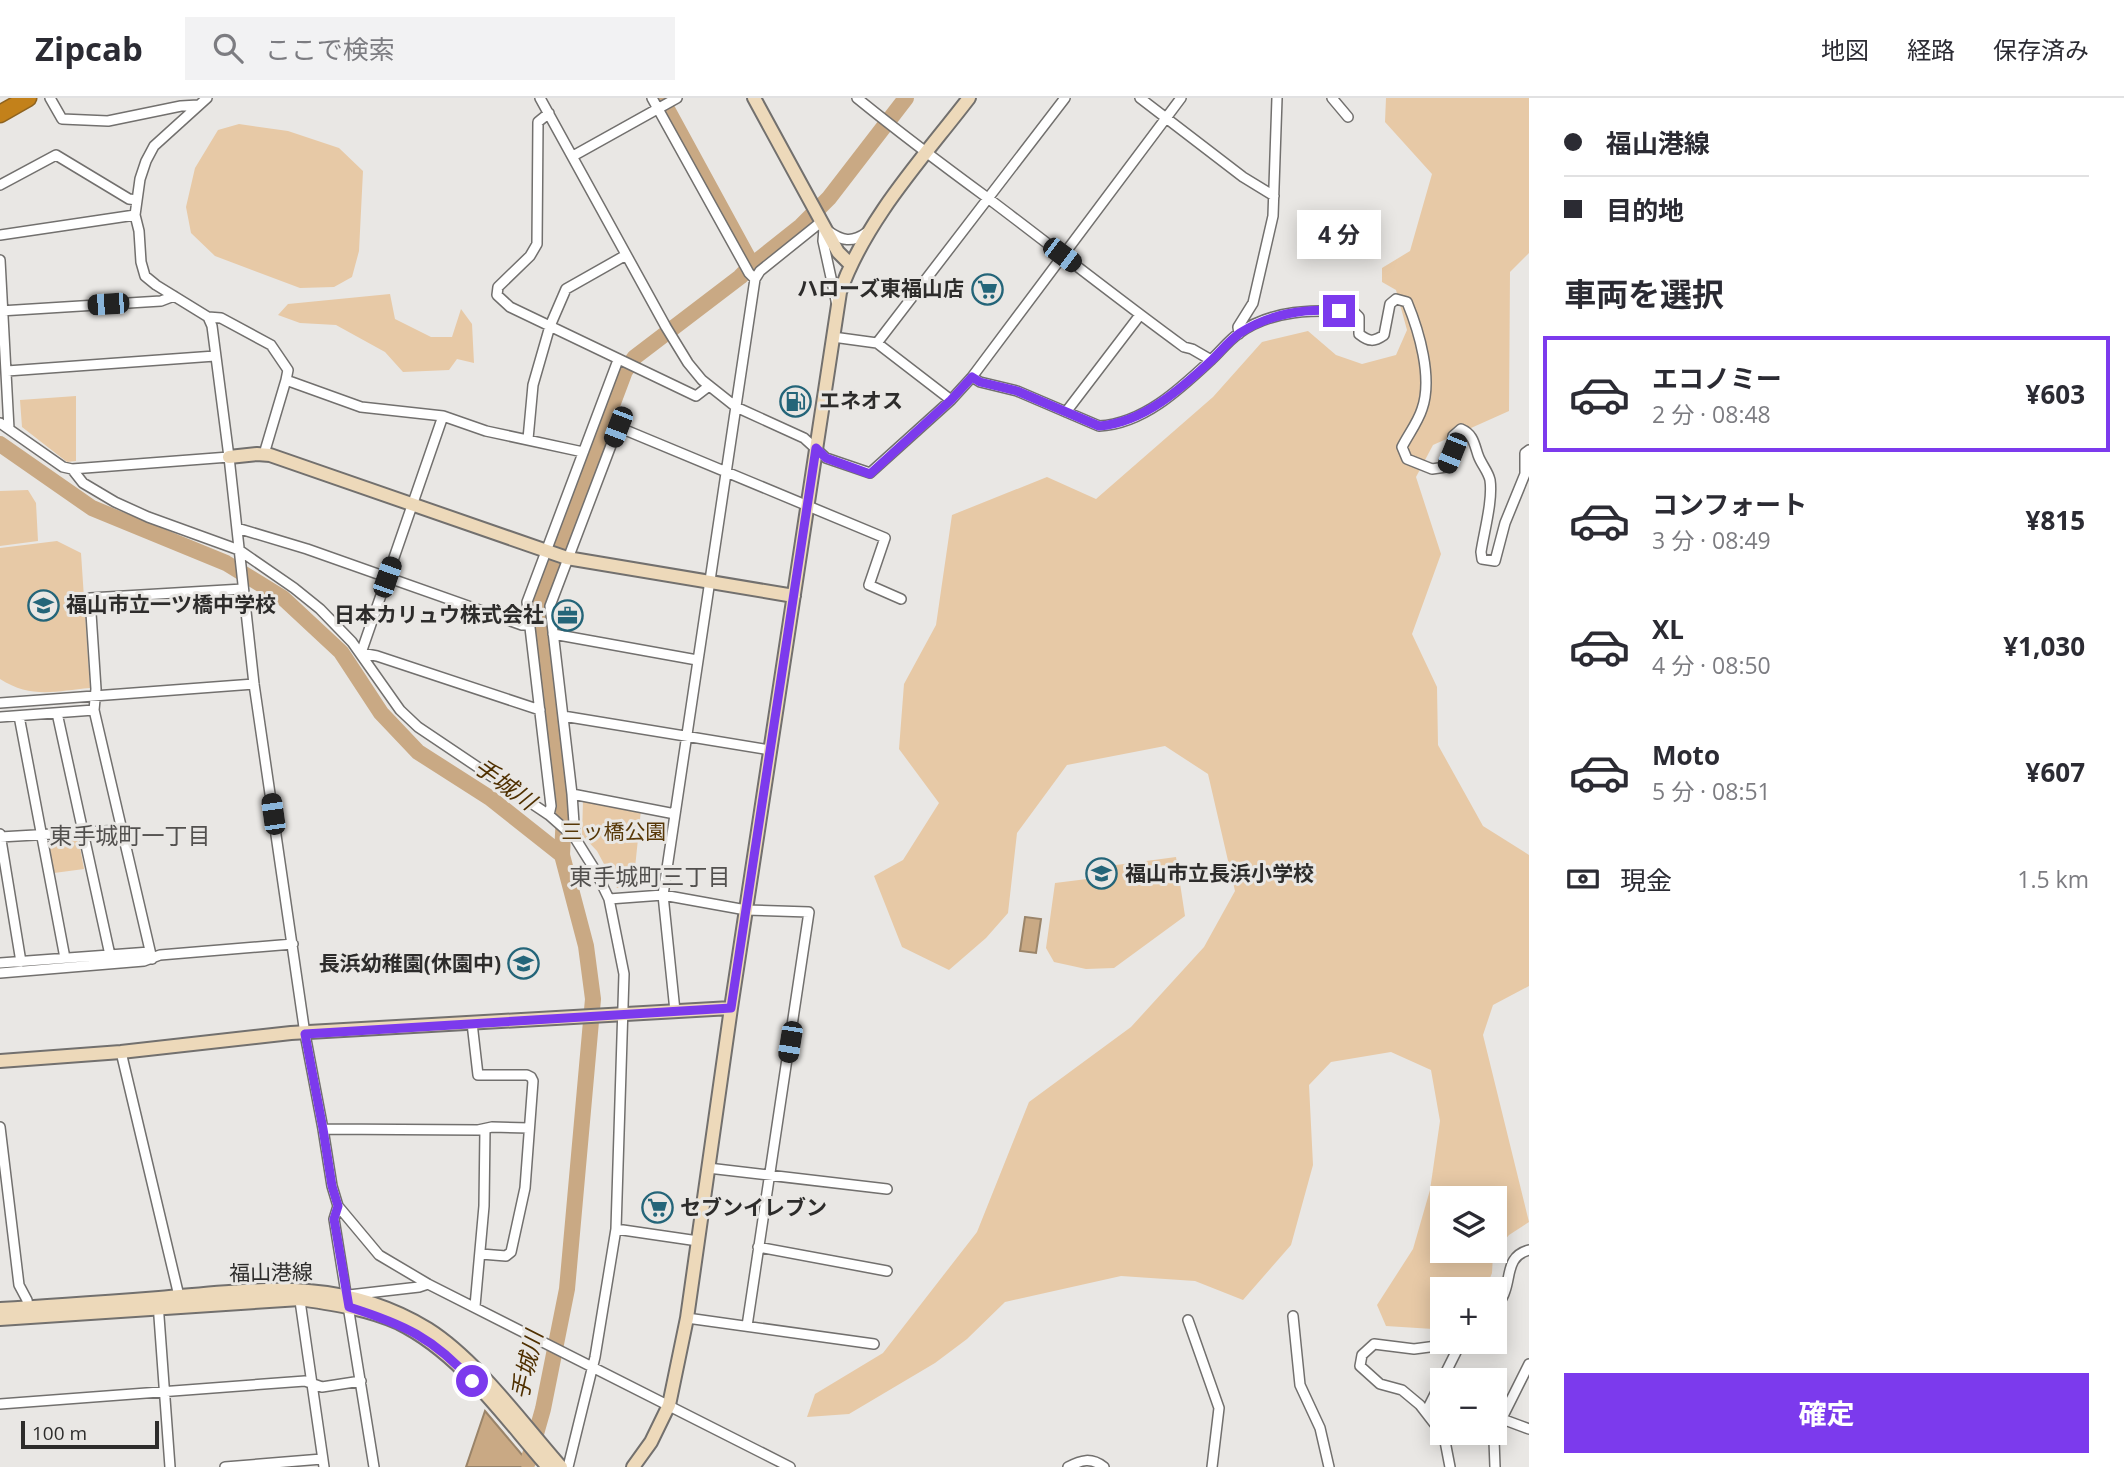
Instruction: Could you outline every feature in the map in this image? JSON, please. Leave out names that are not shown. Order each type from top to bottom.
[{"type":"highway","points":[[0,114],[27,98]]},
{"type":"street","points":[[50,98],[62,119],[108,121],[198,105]]},
{"type":"street","points":[[207,98],[154,146],[146,161],[140,179],[135,215],[141,262],[145,276],[174,296],[208,317],[221,318],[271,345],[288,369],[264,454]]},
{"type":"street","points":[[540,98],[688,363],[709,386],[736,407],[804,438],[826,458],[870,474],[951,400],[972,377],[1181,98]]},
{"type":"street","points":[[652,98],[663,106],[749,272],[736,407],[663,895],[675,1011]]},
{"type":"street","points":[[573,156],[677,98]]},
{"type":"street","points":[[754,98],[838,252],[850,264]]},
{"type":"street","points":[[857,98],[926,154],[988,198],[1140,315],[1184,347],[1211,360]]},
{"type":"street","points":[[633,1467],[652,1442],[669,1405],[687,1318],[731,1008],[838,307],[850,264],[867,233],[969,98]]},
{"type":"street","points":[[877,343],[1065,98]]},
{"type":"street","points":[[1140,98],[1243,177],[1274,196]]},
{"type":"street","points":[[1239,334],[1238,327],[1253,303],[1260,279],[1273,216],[1277,98]]},
{"type":"street","points":[[1332,98],[1348,117]]},
{"type":"street","points":[[549,113],[538,122],[537,244],[530,256],[505,279],[496,292],[500,300],[696,396],[709,386]]},
{"type":"street","points":[[0,185],[56,155],[129,199],[137,200]]},
{"type":"street","points":[[0,235],[135,215]]},
{"type":"street","points":[[749,272],[760,271],[819,218]]},
{"type":"street","points":[[819,218],[842,239],[851,241],[867,233]]},
{"type":"street","points":[[819,218],[838,307]]},
{"type":"street","points":[[528,439],[533,385],[550,326],[566,289],[626,255]]},
{"type":"street","points":[[0,260],[9,429]]},
{"type":"street","points":[[2,311],[161,301],[174,296]]},
{"type":"street","points":[[972,377],[980,382],[1017,391],[1099,426],[1110,425],[1133,418],[1172,393],[1239,334],[1271,319],[1319,309],[1353,312],[1359,317],[1359,334],[1367,340],[1375,341],[1384,335],[1390,304],[1396,299],[1407,302],[1417,325],[1426,393],[1422,410],[1402,447],[1406,459],[1432,469],[1446,467],[1452,453],[1453,436],[1461,429],[1468,432],[1479,460],[1490,477],[1482,559],[1495,561],[1505,523],[1525,474],[1525,453],[1529,450]]},
{"type":"street","points":[[1066,412],[1140,315]]},
{"type":"street","points":[[208,317],[212,326],[229,457],[254,684],[305,1034],[332,1186],[338,1206],[379,1255],[428,1284],[790,1467]]},
{"type":"street","points":[[832,337],[877,343],[951,400]]},
{"type":"street","points":[[7,371],[215,356]]},
{"type":"street","points":[[552,818],[527,602],[620,361]]},
{"type":"street","points":[[286,380],[360,407],[443,416],[486,431],[583,452]]},
{"type":"street","points":[[361,653],[443,416]]},
{"type":"street","points":[[0,423],[63,467],[72,469],[264,454],[566,557],[794,596]]},
{"type":"street","points":[[574,837],[576,829],[550,606],[566,557],[618,427],[886,538],[869,585],[901,599]]},
{"type":"street","points":[[72,469],[83,483],[114,502],[240,553],[295,588],[320,609],[361,653],[400,710],[418,727],[552,818],[574,837],[595,870],[609,899],[624,974],[616,1228],[568,1467]]},
{"type":"street","points":[[237,528],[522,625],[530,625]]},
{"type":"street","points":[[151,955],[94,710],[90,598],[243,587]]},
{"type":"street","points":[[553,634],[697,660]]},
{"type":"street","points":[[361,653],[540,710]]},
{"type":"street","points":[[0,703],[254,684]]},
{"type":"street","points":[[0,717],[94,710]]},
{"type":"street","points":[[57,713],[110,955]]},
{"type":"street","points":[[19,716],[65,958]]},
{"type":"street","points":[[563,716],[770,750]]},
{"type":"street","points":[[572,794],[675,814]]},
{"type":"street","points":[[21,962],[0,836],[122,831]]},
{"type":"street","points":[[609,899],[663,895],[746,910],[809,912],[747,1326]]},
{"type":"street","points":[[0,963],[110,955],[160,955],[293,944]]},
{"type":"street","points":[[0,972],[144,961],[151,955]]},
{"type":"street","points":[[0,1061],[121,1052],[291,1033],[731,1008]]},
{"type":"street","points":[[472,1023],[478,1075],[531,1077],[533,1081],[525,1188],[511,1252],[506,1256],[481,1254]]},
{"type":"street","points":[[121,1052],[179,1296]]},
{"type":"street","points":[[0,1128],[19,1285],[27,1300],[27,1307]]},
{"type":"street","points":[[323,1129],[529,1128]]},
{"type":"street","points":[[475,1306],[481,1254],[485,1129]]},
{"type":"street","points":[[708,1168],[887,1189]]},
{"type":"street","points":[[338,1206],[334,1219],[374,1467]]},
{"type":"street","points":[[616,1228],[698,1241]]},
{"type":"street","points":[[758,1247],[887,1270]]},
{"type":"street","points":[[1507,1279],[1509,1268],[1521,1253],[1529,1251]]},
{"type":"street","points":[[348,1301],[428,1284]]},
{"type":"street","points":[[225,1467],[323,1463],[299,1294]]},
{"type":"street","name":"福山港線","points":[[0,1309],[299,1294]]},
{"type":"street","name":"福山港線","points":[[0,1319],[158,1303],[179,1296],[299,1294],[390,1310],[429,1330],[460,1354],[548,1467]]},
{"type":"street","points":[[158,1303],[170,1467]]},
{"type":"street","points":[[1293,1316],[1300,1385],[1320,1428],[1329,1467]]},
{"type":"street","points":[[687,1318],[874,1344]]},
{"type":"street","points":[[1188,1320],[1219,1408],[1212,1467]]},
{"type":"street","points":[[1430,1347],[1414,1349],[1374,1344],[1362,1355],[1360,1366],[1380,1384],[1402,1390],[1426,1412],[1444,1436],[1450,1467]]},
{"type":"street","points":[[1507,1402],[1529,1364]]},
{"type":"street","points":[[0,1404],[305,1381],[322,1387],[361,1381]]},
{"type":"street","name":"福山港線","points":[[490,1393],[561,1467]]},
{"type":"street","points":[[1426,1412],[1430,1405]]},
{"type":"street","points":[[1507,1421],[1529,1429]]},
{"type":"street","points":[[1494,1445],[1495,1467]]},
{"type":"street","points":[[1068,1467],[1084,1459],[1098,1462],[1104,1467]]},
{"type":"green space","points":[[1386,98],[1529,98],[1529,253],[1510,272],[1509,411],[1433,445],[1416,477],[1441,554],[1412,634],[1437,687],[1438,745],[1483,826],[1529,855],[1529,986],[1493,1005],[1483,1035],[1529,1222],[1507,1237],[1507,1186],[1431,1186],[1440,1121],[1431,1070],[1391,1052],[1331,1062],[1309,1085],[1313,1165],[1291,1245],[1243,1300],[1195,1281],[1121,1276],[1005,1302],[967,1339],[935,1363],[849,1414],[807,1417],[815,1394],[883,1353],[977,1232],[1029,1102],[1131,1027],[1204,947],[1235,891],[1208,774],[1165,746],[1067,765],[1017,833],[1008,913],[986,938],[949,970],[902,947],[874,876],[903,860],[939,803],[899,749],[904,684],[936,625],[952,515],[1047,477],[1096,499],[1213,397],[1262,342],[1308,331],[1336,355],[1362,364],[1396,355],[1407,330],[1396,290],[1382,282],[1382,268],[1410,251],[1432,174],[1385,122]]},
{"type":"green space","points":[[239,124],[288,131],[339,148],[363,171],[359,251],[352,277],[334,287],[300,288],[215,256],[191,233],[186,207],[195,168],[218,130]]},
{"type":"green space","points":[[390,294],[395,319],[431,337],[452,337],[461,309],[472,324],[474,363],[457,359],[449,370],[403,372],[385,352],[336,325],[300,323],[278,315],[288,304]]},
{"type":"green space","points":[[76,396],[76,461],[67,462],[22,427],[20,400]]},
{"type":"green space","points":[[28,490],[36,503],[38,541],[0,546],[0,491]]},
{"type":"green space","name":"福山市立一ツ橋中学校","points":[[57,541],[81,553],[90,688],[55,692],[22,689],[0,679],[0,548]]},
{"type":"green space","name":"三ッ橋公園","points":[[583,801],[641,810],[633,887],[617,888],[597,851],[582,835]]},
{"type":"green space","points":[[74,839],[79,842],[84,869],[54,873],[48,845],[53,840]]},
{"type":"green space","points":[[1176,857],[1185,916],[1114,968],[1086,969],[1054,962],[1046,948],[1055,883],[1095,878],[1094,868]]},
{"type":"green space","points":[[1430,1190],[1430,1263],[1493,1263],[1492,1273],[1490,1277],[1430,1277],[1430,1329],[1386,1326],[1377,1305],[1413,1249]]},
{"type":"shaded area","points":[[1025,917],[1041,919],[1036,953],[1020,951]]},
{"type":"shaded area","points":[[485,1411],[528,1462],[532,1467],[466,1467]]},
{"type":"waterway","points":[[661,98],[752,265]]},
{"type":"waterway","points":[[528,1462],[543,1409],[567,1289],[593,999],[586,946],[562,855],[564,814],[537,605],[625,371],[635,357],[740,277],[801,226],[829,198],[906,98]]},
{"type":"waterway","name":"手城川","points":[[0,444],[92,508],[226,563],[283,598],[341,652],[381,713],[418,752],[490,798],[562,855]]},
{"type":"place","name":"ハローズ東福山店","points":[[987,289]]},
{"type":"place","name":"エネオス","points":[[796,401]]},
{"type":"place","name":"福山市立一ツ橋中学校","points":[[43,605]]},
{"type":"place","name":"日本カリュウ株式会社","points":[[567,615]]},
{"type":"place","name":"福山市立長浜小学校","points":[[1102,874]]},
{"type":"place","name":"長浜幼稚園(休園中)","points":[[524,964]]},
{"type":"place","name":"セブンイレブン","points":[[657,1208]]},
{"type":"district","name":"東手城町一丁目","points":[[130,836]]},
{"type":"district","name":"東手城町三丁目","points":[[650,877]]},
{"type":"route","points":[[472,1381],[456,1363],[425,1339],[397,1323],[349,1307],[334,1219],[338,1206],[332,1186],[305,1034],[731,1008],[816,448],[826,458],[870,474],[951,400],[972,377],[980,382],[1017,391],[1099,426],[1110,425],[1144,413],[1204,367],[1239,334],[1255,325],[1300,311],[1339,311]]}]
